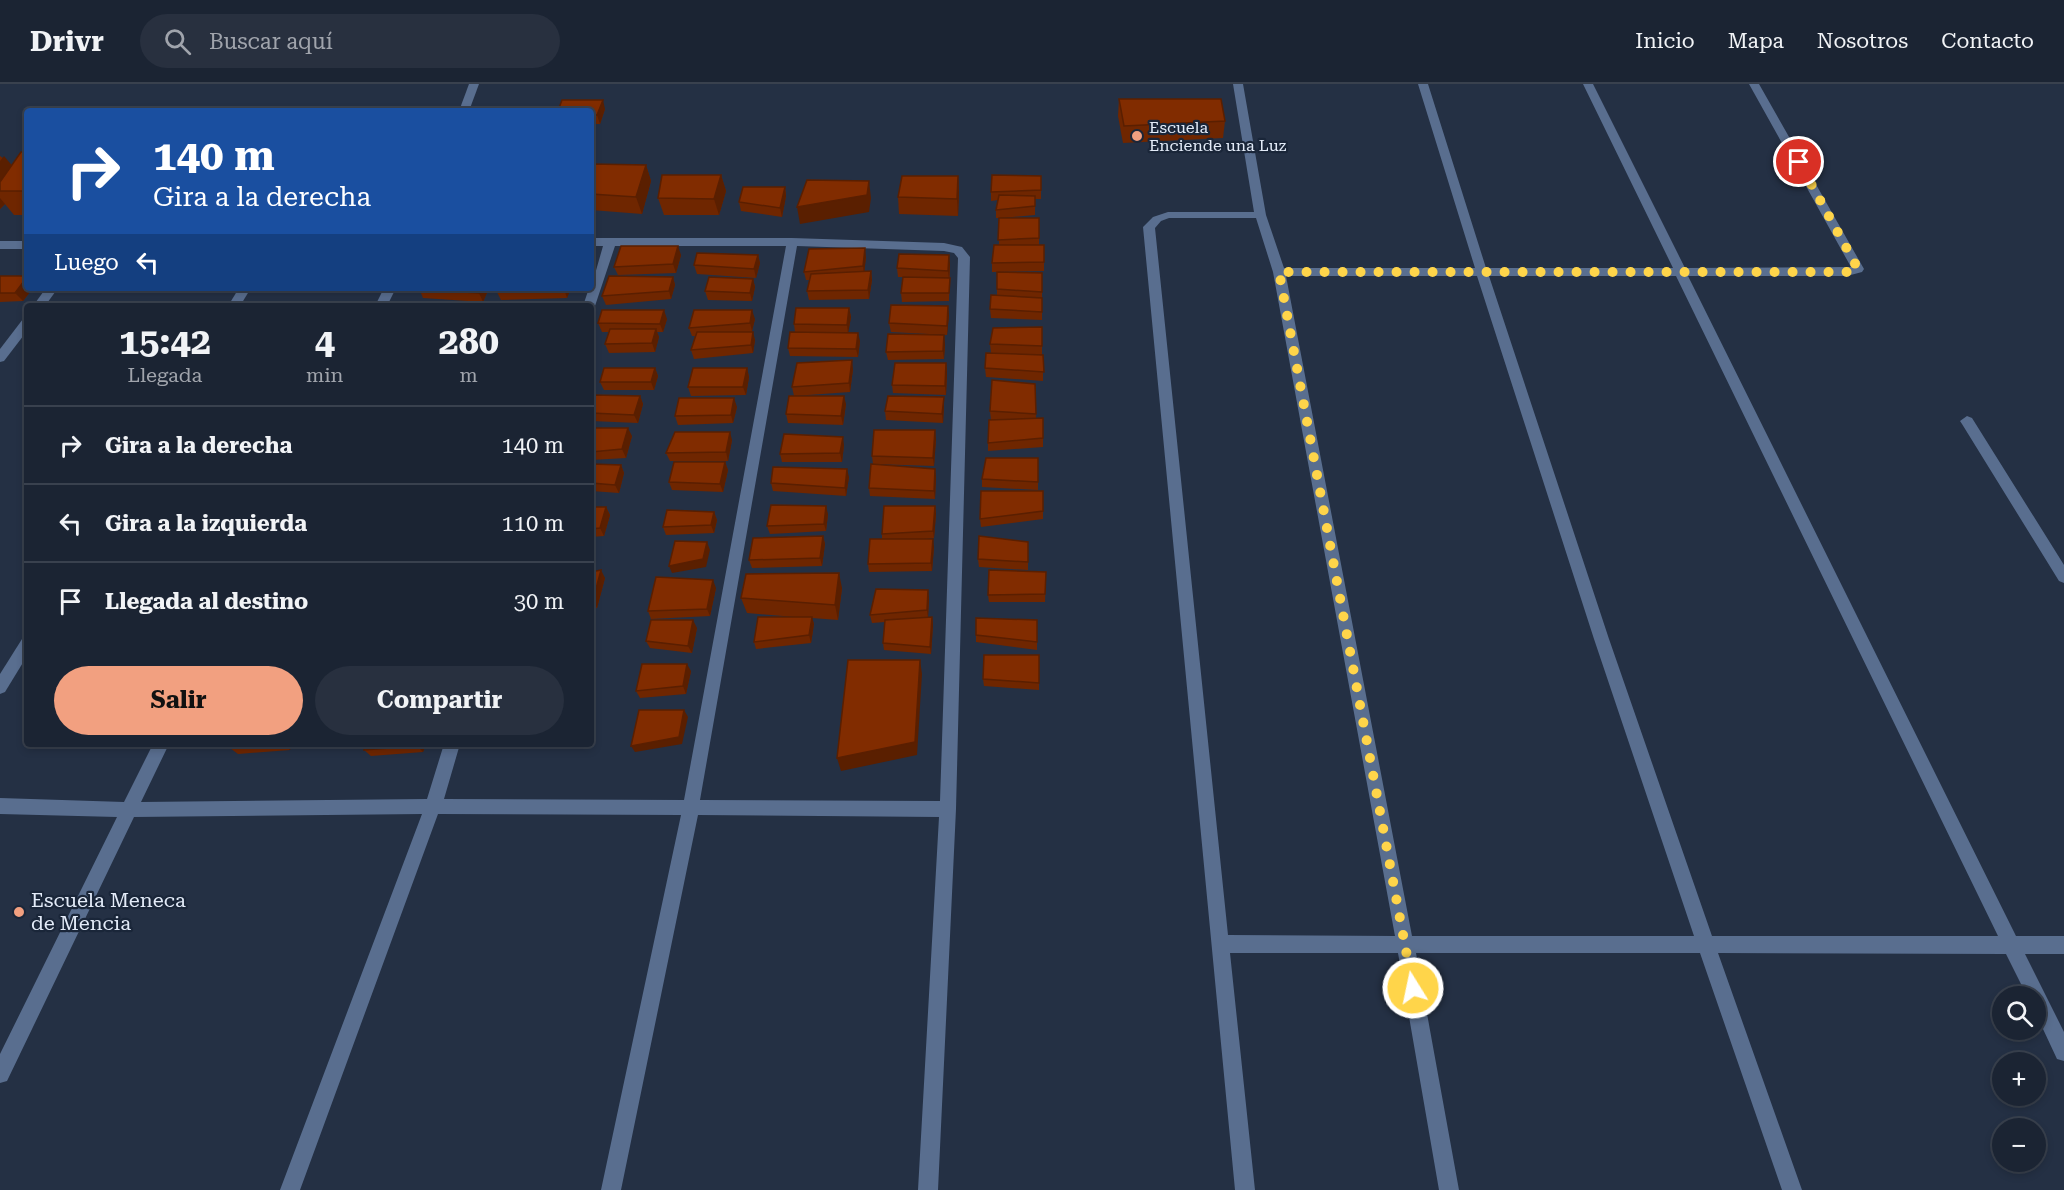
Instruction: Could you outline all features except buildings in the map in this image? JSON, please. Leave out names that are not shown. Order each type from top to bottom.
[{"type":"street","points":[[465,108],[474,84]]},
{"type":"street","points":[[1238,84],[1260,215],[1279,272],[1406,944],[1449,1190]]},
{"type":"street","points":[[1423,84],[1481,272],[1705,944],[1792,1190]]},
{"type":"street","points":[[1588,84],[2064,1053]]},
{"type":"street","points":[[1279,272],[1847,272],[1858,269],[1754,84]]},
{"type":"street","points":[[1245,1190],[1149,227],[1157,219],[1168,215],[1260,215]]},
{"type":"street","points":[[594,242],[792,242],[944,247],[958,249],[964,257],[948,809],[928,1190]]},
{"type":"street","points":[[591,303],[609,242]]},
{"type":"street","points":[[611,1190],[691,807],[792,242]]},
{"type":"street","points":[[0,245],[24,245]]},
{"type":"street","points":[[0,358],[24,326]]},
{"type":"street","points":[[1967,421],[2064,577]]},
{"type":"street","points":[[0,687],[24,648]]},
{"type":"street","points":[[0,1074],[160,747]]},
{"type":"street","points":[[290,1190],[433,806],[451,747]]},
{"type":"street","points":[[0,806],[128,810],[433,806],[948,809]]},
{"type":"street","points":[[1220,944],[2064,945]]},
{"type":"place","name":"Escuela Enciende una Luz","points":[[1137,136]]},
{"type":"place","name":"Escuela Meneca de Mencia","points":[[19,912]]},
{"type":"route","points":[[1413,988],[1279,272],[1847,272],[1858,269],[1858,265],[1799,162]]}]
